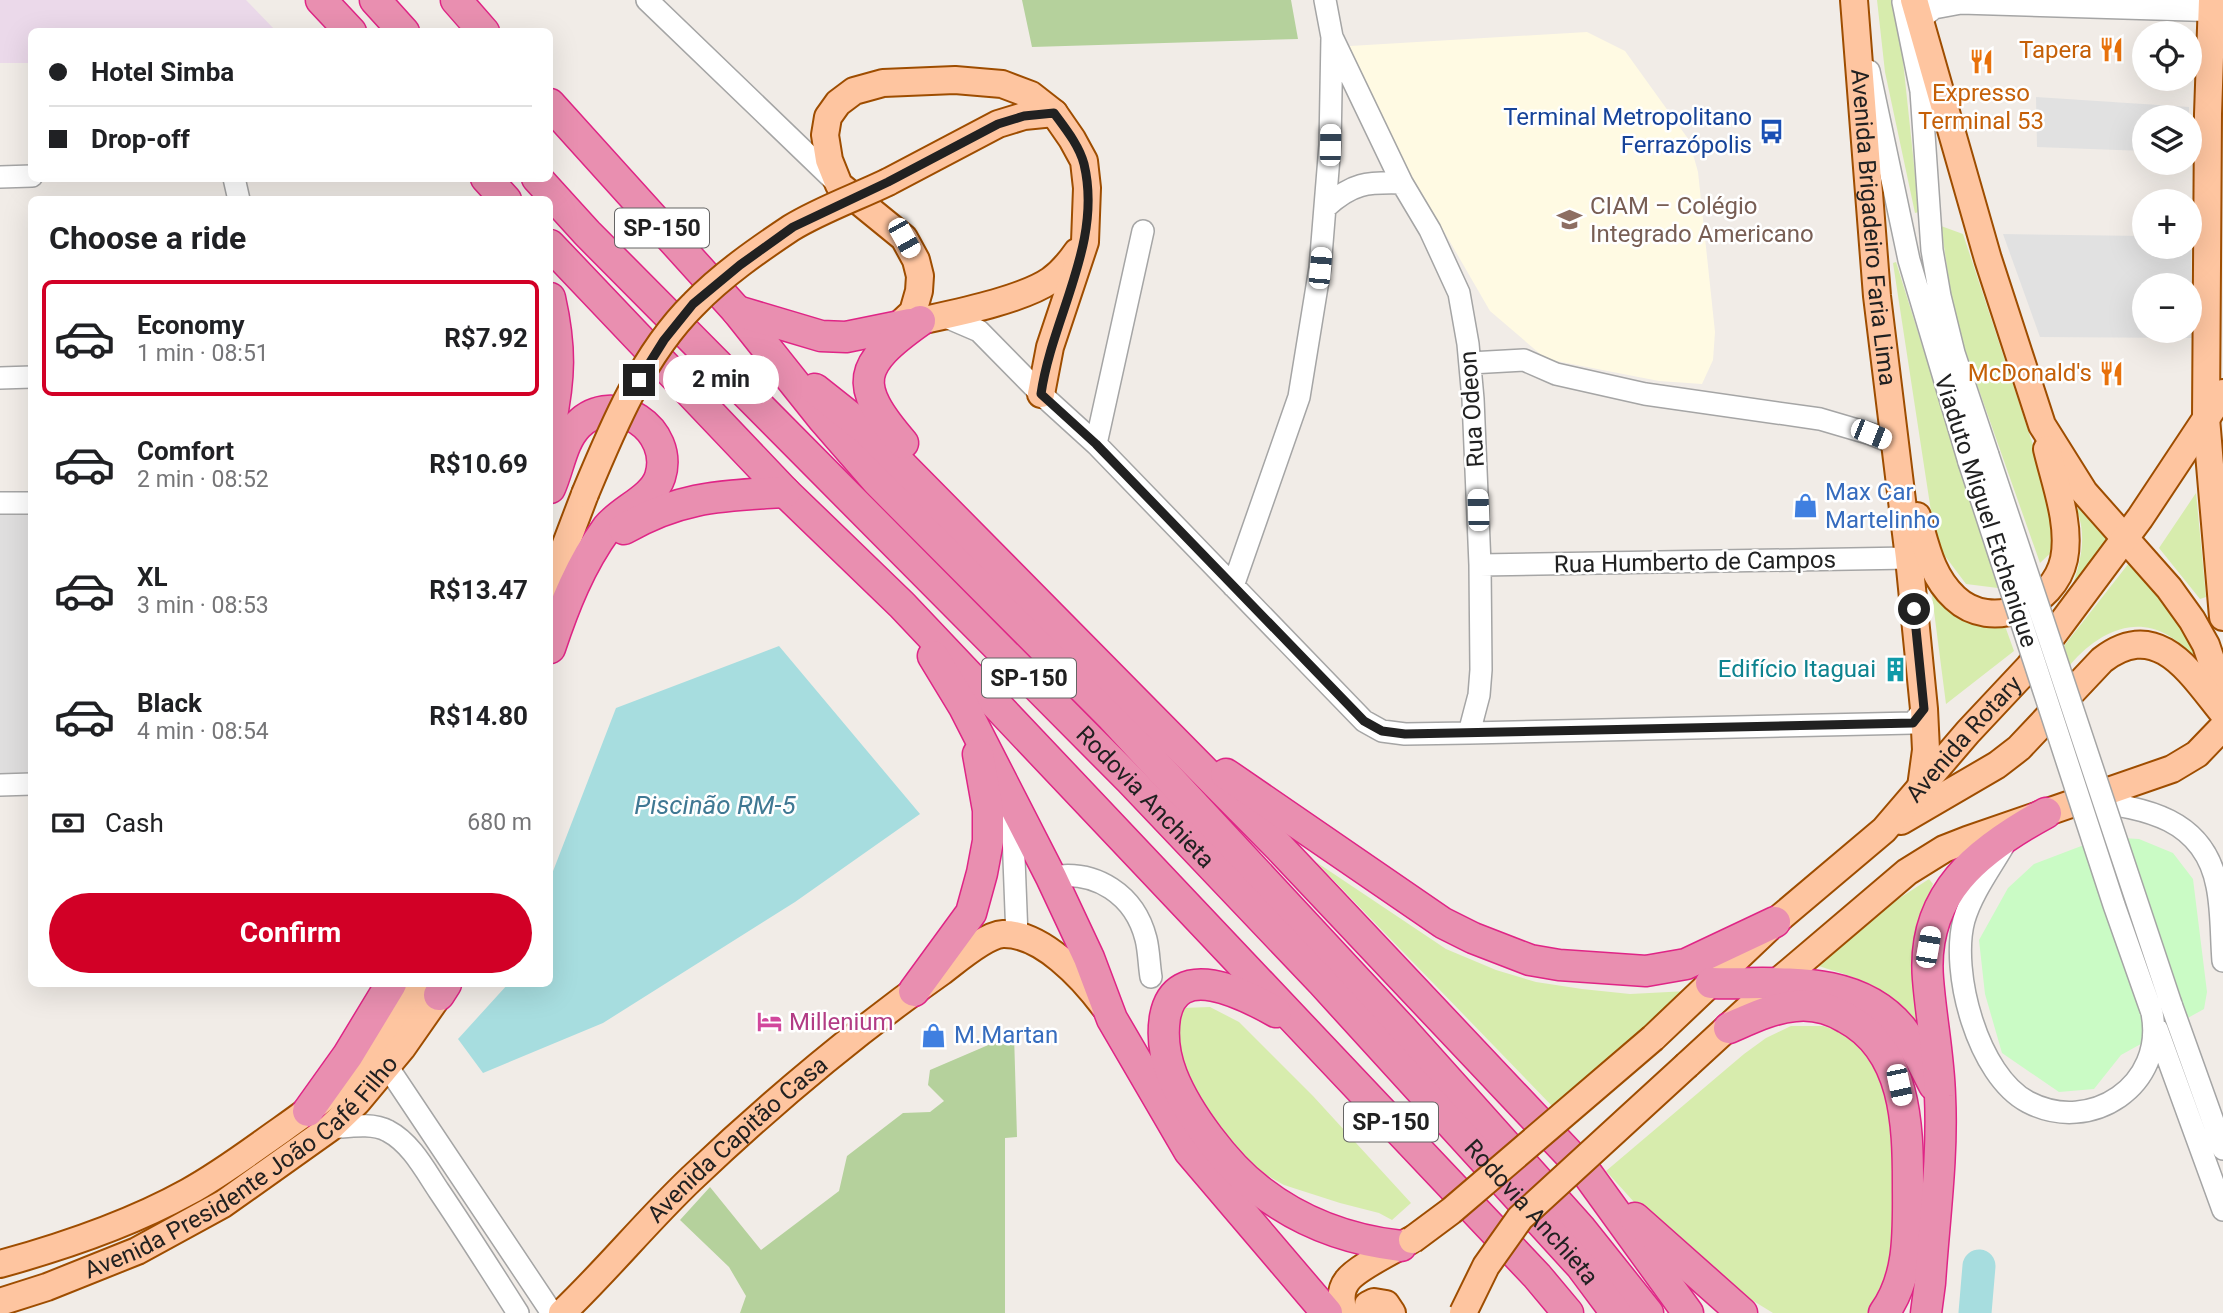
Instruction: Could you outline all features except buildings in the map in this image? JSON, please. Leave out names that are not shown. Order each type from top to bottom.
[{"type":"highway","points":[[321,0],[347,28]]},
{"type":"highway","points":[[375,0],[400,28]]},
{"type":"highway","points":[[456,0],[480,28]]},
{"type":"highway","name":"Rodovia Anchieta","points":[[553,107],[737,312],[877,481],[1112,717],[1402,1029],[1581,1229],[1648,1313]]},
{"type":"highway","name":"Rodovia Anchieta","points":[[541,182],[587,233],[1158,810],[1322,982],[1581,1266],[1616,1313]]},
{"type":"highway","name":"Rodovia Anchieta","points":[[553,248],[785,492],[902,605],[1527,1266],[1568,1313]]},
{"type":"highway","points":[[737,312],[821,336],[846,337],[921,321]]},
{"type":"highway","points":[[553,316],[559,353],[558,387],[553,411]]},
{"type":"highway","points":[[921,321],[897,338],[873,363],[869,384],[871,401],[880,416],[944,491],[982,546]]},
{"type":"highway","name":"Rodovia Anchieta","points":[[771,354],[868,431],[1279,847],[1593,1181],[1688,1313]]},
{"type":"highway","points":[[553,480],[568,439],[579,424],[594,414],[612,410],[636,416],[652,429],[660,444],[663,462],[659,480],[645,496],[609,526],[594,548],[568,596],[553,639]]},
{"type":"highway","points":[[594,548],[642,519],[676,505],[704,498],[785,492]]},
{"type":"highway","points":[[902,605],[964,707],[1012,798],[1089,958],[1112,1019],[1189,1152],[1327,1313]]},
{"type":"highway","points":[[914,991],[971,913],[986,857],[989,825],[987,797],[964,707]]},
{"type":"highway","points":[[1166,732],[1443,923],[1473,939],[1530,960],[1559,965],[1646,971],[1668,968],[1686,964],[1775,922]]},
{"type":"highway","points":[[1926,1313],[1939,1149],[1940,1097],[1927,977],[1931,926],[1937,910],[1968,866],[2013,831],[2046,813]]},
{"type":"highway","points":[[1711,983],[1812,984],[1847,992],[1880,1008],[1902,1029],[1923,1062],[1940,1097]]},
{"type":"highway","points":[[1301,1027],[1233,990],[1206,985],[1186,987],[1173,996],[1165,1016],[1165,1048],[1179,1090],[1210,1136],[1258,1190],[1302,1218],[1332,1232],[1365,1241],[1407,1243]]},
{"type":"highway","points":[[319,1119],[348,1055],[389,987]]},
{"type":"highway","points":[[1729,1028],[1765,1013],[1795,1006],[1825,1009],[1853,1021],[1869,1034],[1891,1066],[1899,1085],[1908,1144],[1908,1221],[1907,1245],[1899,1285],[1884,1313]]},
{"type":"highway","points":[[1593,1181],[1742,1313]]},
{"type":"main road","name":"Avenida Brigadeiro Faria Lima","points":[[1854,0],[1877,296],[1909,558],[1924,709],[1926,750],[1920,787]]},
{"type":"main road","points":[[1896,444],[1931,564],[1956,599],[1972,608],[2003,614],[2023,610],[2040,597],[2054,581],[2063,561],[2066,536],[2042,425],[1994,279],[1912,7]]},
{"type":"main road","points":[[2216,7],[2208,114],[2206,418],[2223,617]]},
{"type":"main road","points":[[1041,394],[1050,346],[1085,242],[1087,188],[1084,162],[1054,113],[1031,95],[1002,84],[955,80],[883,83],[854,91],[838,103],[828,117],[825,135],[829,160],[839,185],[904,238],[916,260],[920,276],[913,312],[921,321],[1000,300],[1049,281],[1065,268],[1085,242]]},
{"type":"main road","points":[[553,578],[605,445],[627,400],[664,340],[693,304],[740,265],[793,227],[888,182],[998,124],[1024,116],[1054,113]]},
{"type":"main road","points":[[2206,266],[2223,290]]},
{"type":"main road","name":"Avenida Rotary","points":[[1345,1313],[1342,1300],[1347,1281],[1357,1272],[1407,1243],[1451,1211],[1653,1038],[1775,922],[1884,830],[1968,732],[2029,667],[2125,539],[2223,393]]},
{"type":"main road","points":[[2042,425],[2084,492],[2169,588],[2192,620],[2206,645],[2223,695]]},
{"type":"main road","points":[[1884,830],[1997,765],[2019,748],[2112,652],[2130,646],[2156,648],[2177,657],[2223,713]]},
{"type":"main road","points":[[1463,1313],[1486,1266],[1520,1218],[1774,985],[1925,859],[1967,840],[2172,769],[2197,754],[2223,727]]},
{"type":"main road","name":"Avenida Capitão Casa","points":[[562,1313],[611,1265],[688,1181],[743,1131],[914,991],[991,937],[1002,934],[1027,940]]},
{"type":"main road","points":[[1027,940],[1058,957],[1091,989],[1112,1019]]},
{"type":"main road","name":"Avenida Presidente João Café Filho","points":[[0,1302],[47,1287],[137,1251],[223,1203],[319,1119],[388,1035],[435,987]]},
{"type":"main road","name":"Avenida Presidente João Café Filho","points":[[0,1264],[83,1238],[187,1192],[319,1119],[357,1102],[387,1066],[435,987]]},
{"type":"main road","points":[[0,1278],[29,1264],[49,1250]]},
{"type":"main road","points":[[1368,1313],[1368,1306],[1381,1302],[1386,1304],[1392,1313]]},
{"type":"street","points":[[647,0],[839,185]]},
{"type":"street","points":[[1233,586],[1299,397],[1320,268],[1330,145],[1332,37],[1325,0]]},
{"type":"street","name":"Viaduto Miguel Etchenique","points":[[1854,0],[1909,260],[1979,458],[2223,1210]]},
{"type":"street","points":[[1912,7],[1934,8],[1961,2],[2216,7]]},
{"type":"street","name":"Viaduto Miguel Etchenique","points":[[1912,7],[1932,250],[1940,296],[1979,458]]},
{"type":"street","name":"Rua Odeon","points":[[1332,37],[1402,183],[1430,230],[1459,293],[1474,399],[1480,565],[1481,670],[1479,695],[1469,733]]},
{"type":"street","points":[[0,177],[28,176]]},
{"type":"street","points":[[1326,207],[1340,194],[1356,185],[1373,182],[1402,183]]},
{"type":"street","points":[[1096,444],[1143,230]]},
{"type":"street","points":[[921,321],[979,331],[1041,394],[1096,444],[1364,721],[1382,731],[1405,734],[1913,723],[1924,709]]},
{"type":"street","points":[[1470,363],[1524,360],[1556,374],[1645,394],[1820,419],[1896,444]]},
{"type":"street","points":[[0,378],[28,377]]},
{"type":"street","points":[[0,503],[28,503]]},
{"type":"street","name":"Rua Humberto de Campos","points":[[1480,565],[1909,558]]},
{"type":"street","points":[[0,785],[28,784]]},
{"type":"street","points":[[1012,798],[1027,940]]},
{"type":"street","points":[[2082,800],[2149,810],[2178,825],[2194,841],[2211,866],[2217,884],[2223,961]]},
{"type":"street","points":[[2013,831],[1982,882],[1965,918],[1959,956],[1961,981],[1973,1024],[1998,1076],[2016,1094],[2038,1107],[2050,1110],[2076,1111],[2111,1102],[2131,1088],[2146,1069],[2154,1046],[2158,1009]]},
{"type":"street","points":[[1051,877],[1088,877],[1111,887],[1121,896],[1142,927],[1151,977]]},
{"type":"street","name":"Viaduto Miguel Etchenique","points":[[2158,1009],[2223,1149]]},
{"type":"street","points":[[387,1066],[552,1313]]},
{"type":"street","points":[[319,1119],[376,1126],[388,1130],[401,1141],[415,1156],[473,1241],[517,1313]]},
{"type":"shaded area","points":[[0,0],[246,0],[273,28],[28,28],[28,63],[0,63]]},
{"type":"shaded area","name":"CIAM – Colégio Integrado Americano","points":[[1587,32],[1625,51],[1689,140],[1698,172],[1715,332],[1713,360],[1702,384],[1659,381],[1546,359],[1490,311],[1354,76],[1350,46]]},
{"type":"shaded area","points":[[2036,97],[2158,105],[2132,105],[2132,151],[2037,147]]},
{"type":"shaded area","points":[[2003,234],[2132,236],[2132,259],[2191,259],[2191,273],[2132,273],[2132,338],[2040,337]]},
{"type":"shaded area","points":[[28,514],[28,775],[0,775],[0,515]]},
{"type":"green space","points":[[1022,0],[1291,0],[1298,39],[1032,47]]},
{"type":"green space","points":[[1877,0],[1891,0],[1901,42],[1919,212],[1915,213],[1885,72]]},
{"type":"green space","points":[[1941,226],[1963,234],[2043,475],[2057,547],[2040,563],[1955,322]]},
{"type":"green space","points":[[1896,262],[1998,588],[1966,584],[1936,544],[1893,263]]},
{"type":"green space","points":[[2196,493],[2206,597],[2200,599],[2159,548]]},
{"type":"green space","points":[[2079,508],[2106,539],[2077,581],[2074,581],[2082,546],[2077,510]]},
{"type":"green space","points":[[2129,563],[2177,620],[2196,656],[2193,657],[2178,642],[2162,632],[2146,627],[2130,627],[2099,639],[2070,665],[2064,646]]},
{"type":"green space","points":[[1931,588],[1963,617],[2005,626],[2014,651],[1946,704]]},
{"type":"green space","points":[[2105,837],[2139,839],[2173,853],[2193,879],[2207,992],[2204,1009],[2121,1055],[2094,1089],[2059,1092],[2002,1053],[1985,994],[1979,940],[2008,888],[2034,864]]},
{"type":"green space","points":[[1316,862],[1446,949],[1496,970],[1536,982],[1582,989],[1630,994],[1688,991],[1553,1107]]},
{"type":"green space","points":[[1929,879],[1933,884],[1921,916],[1925,1034],[1903,1008],[1884,992],[1861,980],[1812,964],[1886,907]]},
{"type":"green space","points":[[1210,1007],[1239,1022],[1313,1096],[1411,1203],[1392,1220],[1379,1213],[1284,1185],[1237,1158],[1172,1053],[1182,1008]]},
{"type":"green space","points":[[1791,1026],[1823,1026],[1845,1033],[1868,1047],[1891,1079],[1896,1276],[1872,1313],[1773,1313],[1742,1294],[1634,1202],[1606,1171],[1744,1054],[1766,1038]]},
{"type":"green space","points":[[1014,1034],[1017,1137],[1005,1138],[1005,1313],[740,1313],[746,1296],[729,1267],[680,1220],[710,1187],[761,1250],[839,1191],[847,1156],[903,1113],[930,1112],[944,1101],[928,1085],[930,1070]]},
{"type":"water","name":"Piscinão RM-5","points":[[779,646],[920,814],[795,902],[603,1023],[483,1073],[458,1039],[505,987],[553,987],[553,871],[616,708]]},
{"type":"waterway","points":[[1975,1313],[1979,1266]]},
{"type":"place","name":"Tapera","points":[[2112,50]]},
{"type":"place","name":"Expresso Terminal 53","points":[[1981,62]]},
{"type":"place","name":"Terminal Metropolitano Ferrazópolis","points":[[1772,131]]},
{"type":"place","name":"CIAM – Colégio Integrado Americano","points":[[1570,220]]},
{"type":"place","name":"McDonald's","points":[[2112,373]]},
{"type":"place","name":"Max Car Martelinho","points":[[1805,506]]},
{"type":"place","name":"Edifício Itaguai","points":[[1896,669]]},
{"type":"place","name":"Millenium","points":[[769,1022]]},
{"type":"place","name":"M.Martan","points":[[934,1035]]},
{"type":"route","points":[[639,380],[664,340],[693,304],[740,265],[793,227],[888,182],[998,124],[1024,116],[1054,113],[1084,162],[1087,216],[1085,242],[1050,346],[1041,394],[1096,444],[1364,721],[1382,731],[1405,734],[1913,723],[1924,709],[1914,609]]}]
